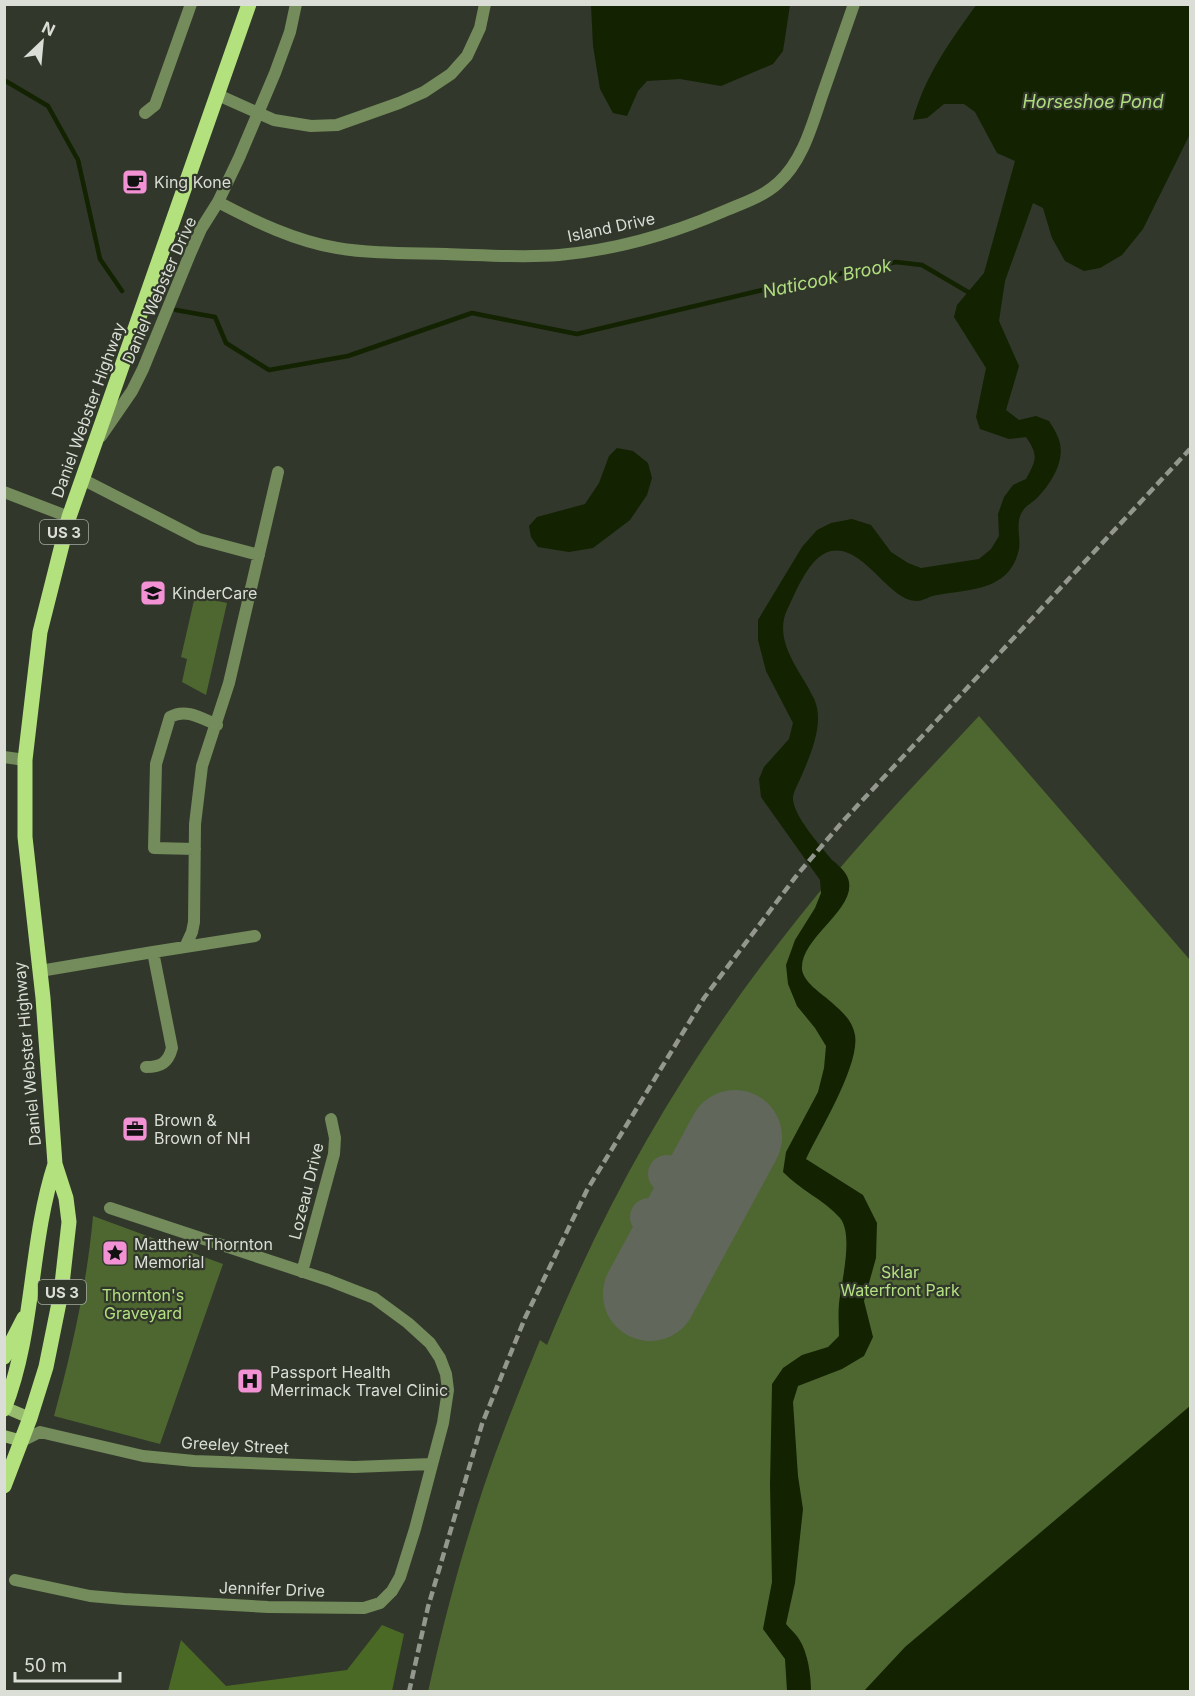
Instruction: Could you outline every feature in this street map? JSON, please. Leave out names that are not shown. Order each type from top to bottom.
[{"type":"main road","name":"Daniel Webster Highway","points":[[4,1486],[22,1441],[46,1367],[55,1330],[69,1222],[66,1198],[55,1164],[45,1015],[25,837],[25,760],[40,632],[69,517],[249,4]]},
{"type":"main road","name":"Daniel Webster Highway","points":[[5,1408],[24,1341],[46,1190],[55,1164]]},
{"type":"main road","points":[[4,1357],[29,1307]]},
{"type":"main road","points":[[5,1408],[30,1418]]},
{"type":"main road","points":[[4,1436],[22,1441]]},
{"type":"street","points":[[145,112],[155,105],[191,4]]},
{"type":"street","name":"Daniel Webster Drive","points":[[92,450],[132,391],[143,369],[201,229],[218,202],[258,114],[290,32],[296,4]]},
{"type":"street","points":[[218,95],[258,114],[291,123],[311,126],[337,125],[424,92],[451,74],[467,56],[480,28],[485,4]]},
{"type":"street","name":"Island Drive","points":[[218,202],[272,228],[304,240],[337,248],[384,252],[527,256],[592,251],[641,240],[702,220],[752,199],[777,184],[790,170],[809,132],[855,4]]},
{"type":"street","points":[[186,945],[194,922],[195,824],[202,766],[229,683],[278,472]]},
{"type":"street","points":[[82,479],[199,539],[259,555]]},
{"type":"street","points":[[4,492],[69,517]]},
{"type":"street","points":[[195,849],[154,848],[156,764],[170,717],[178,712],[189,713],[217,725]]},
{"type":"street","points":[[4,757],[25,760]]},
{"type":"street","points":[[40,971],[186,945],[255,936]]},
{"type":"street","points":[[146,1067],[165,1064],[172,1048],[153,952]]},
{"type":"street","name":"Lozeau Drive","points":[[302,1272],[334,1154],[335,1138],[331,1119]]},
{"type":"street","name":"Jennifer Drive","points":[[15,1580],[90,1596],[124,1599],[268,1607],[364,1608],[380,1603],[392,1591],[400,1577],[415,1529],[447,1404],[447,1382],[440,1358],[430,1344],[408,1323],[374,1298],[110,1208]]},
{"type":"street","points":[[22,1441],[40,1432],[30,1418]]},
{"type":"street","name":"Greeley Street","points":[[40,1432],[143,1456],[194,1461],[354,1467],[431,1464]]},
{"type":"green space","points":[[195,596],[227,603],[206,695],[182,682],[187,659],[181,657]]},
{"type":"green space","name":"Sklar Waterfront Park","points":[[979,716],[1190,960],[1190,1417],[875,1691],[428,1692],[453,1590],[496,1451],[540,1340],[547,1345],[572,1287],[627,1175],[690,1069],[761,966],[865,839]]},
{"type":"green space","name":"Thornton's Graveyard","points":[[93,1216],[223,1264],[160,1444],[54,1416],[78,1317]]},
{"type":"green space","points":[[382,1625],[404,1634],[392,1691],[168,1691],[181,1640],[226,1686],[347,1670]]},
{"type":"water","points":[[591,4],[790,5],[783,51],[773,64],[721,86],[680,79],[647,81],[638,91],[627,116],[613,113],[600,89],[593,46]]},
{"type":"water","name":"Horseshoe Pond","points":[[977,4],[1190,5],[1190,134],[1143,229],[1122,255],[1100,268],[1084,271],[1065,261],[1052,238],[1043,208],[1033,203],[1005,281],[999,321],[1019,366],[1006,410],[1019,420],[1036,416],[1049,421],[1055,430],[1061,448],[1059,463],[1047,486],[1022,512],[1019,521],[1019,549],[1007,573],[987,586],[917,601],[906,599],[896,592],[854,556],[843,551],[831,551],[823,554],[810,567],[784,620],[783,631],[788,651],[814,698],[818,713],[817,732],[794,792],[794,804],[808,830],[846,874],[849,888],[846,899],[839,910],[810,945],[804,957],[802,969],[809,983],[846,1016],[855,1035],[855,1048],[845,1080],[806,1159],[863,1195],[877,1223],[876,1258],[864,1301],[873,1337],[864,1356],[842,1369],[798,1386],[793,1402],[798,1476],[803,1509],[795,1583],[786,1624],[798,1637],[805,1651],[810,1671],[811,1691],[787,1691],[785,1659],[763,1629],[772,1582],[770,1485],[772,1384],[783,1368],[802,1355],[828,1347],[839,1336],[839,1304],[846,1236],[840,1218],[783,1172],[786,1152],[818,1092],[824,1068],[826,1046],[797,1006],[788,984],[786,965],[795,940],[815,908],[821,893],[820,880],[761,797],[759,779],[764,767],[789,739],[793,723],[766,671],[758,640],[758,620],[802,547],[817,530],[831,523],[852,519],[871,525],[891,552],[921,568],[979,559],[991,549],[999,536],[998,514],[1004,497],[1013,485],[1026,479],[1034,462],[1033,449],[1026,437],[1009,439],[980,429],[976,417],[986,368],[954,317],[957,305],[984,273],[1015,161],[997,153],[975,112],[964,104],[944,104],[927,118],[913,120],[931,74]]},
{"type":"water","points":[[617,448],[633,451],[648,463],[652,478],[647,495],[630,520],[593,548],[569,552],[538,547],[531,537],[529,526],[537,517],[585,504],[599,483],[609,456]]},
{"type":"water","points":[[1190,1406],[1190,1691],[864,1691],[905,1647]]},
{"type":"waterway","name":"Naticook Brook","points":[[4,80],[48,106],[78,160],[100,259],[122,291]]},
{"type":"waterway","name":"Naticook Brook","points":[[176,310],[215,317],[226,343],[269,370],[348,356],[472,313],[577,334],[771,288],[896,262],[922,265],[968,292],[971,298]]},
{"type":"taxiway","points":[[667,1174],[703,1195]]},
{"type":"taxiway","points":[[649,1217],[682,1235]]},
{"type":"runway","points":[[650,1294],[735,1137]]},
{"type":"railway","points":[[409,1692],[428,1607],[482,1424],[525,1318],[587,1190],[704,998],[797,875],[844,820],[1190,449]]},
{"type":"place","name":"King Kone","points":[[135,182]]},
{"type":"place","name":"KinderCare","points":[[153,593]]},
{"type":"place","name":"Brown & Brown of NH","points":[[135,1129]]},
{"type":"place","name":"Matthew Thornton Memorial","points":[[115,1253]]},
{"type":"place","name":"Passport Health Merrimack Travel Clinic","points":[[250,1381]]}]
